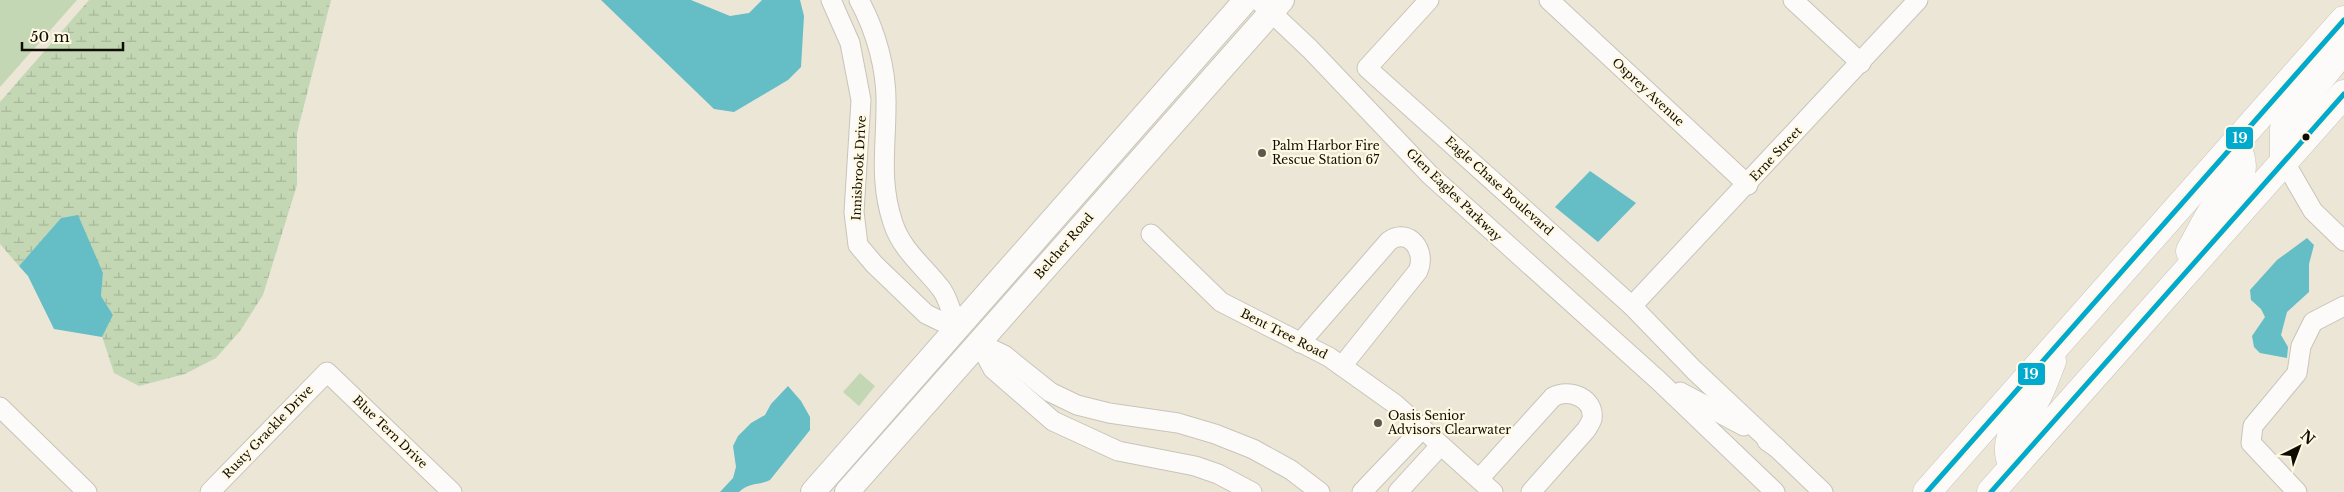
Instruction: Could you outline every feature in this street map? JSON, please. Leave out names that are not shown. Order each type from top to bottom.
[{"type":"highway","points":[[1927,492],[2344,20]]},
{"type":"highway","points":[[2284,161],[2284,128],[2290,115],[2344,49]]},
{"type":"highway","points":[[1991,492],[2344,94]]},
{"type":"highway","points":[[2167,294],[2213,209],[2240,177],[2242,156],[2236,144]]},
{"type":"highway","points":[[2013,467],[2008,455],[2009,443],[2014,429],[2036,400],[2062,339]]},
{"type":"main road","name":"Belcher Road","points":[[813,492],[1246,0]]},
{"type":"main road","name":"Belcher Road","points":[[847,492],[979,343],[1270,4]]},
{"type":"main road","points":[[979,343],[981,329],[986,318],[1022,273],[1028,260],[1030,246]]},
{"type":"main road","points":[[906,426],[917,400],[955,358],[959,342],[957,328]]},
{"type":"street","name":"Innisbrook Drive","points":[[831,0],[850,44],[861,100],[854,212],[858,245],[874,264],[926,314],[957,328]]},
{"type":"street","name":"Innisbrook Drive","points":[[859,0],[869,19],[881,60],[887,104],[883,183],[893,224],[909,254],[943,291],[957,328]]},
{"type":"street","name":"Eagle Chase Boulevard","points":[[1430,0],[1367,68],[1632,306],[1694,370],[1777,448]]},
{"type":"street","name":"Osprey Avenue","points":[[1549,0],[1748,185]]},
{"type":"street","points":[[1793,0],[1860,63]]},
{"type":"street","name":"Erne Street","points":[[1632,306],[1748,185],[1918,0]]},
{"type":"street","name":"Glen Eagles Parkway","points":[[1270,4],[1430,175],[1659,381],[1775,492]]},
{"type":"street","points":[[2284,161],[2312,211],[2344,241]]},
{"type":"street","name":"Bent Tree Road","points":[[1151,234],[1221,302],[1329,356],[1395,404],[1486,486]]},
{"type":"street","points":[[1300,343],[1389,241],[1394,237],[1403,237],[1419,248],[1422,258],[1418,272],[1342,366]]},
{"type":"street","points":[[2296,492],[2252,443],[2253,426],[2297,373],[2302,346],[2313,322],[2344,306]]},
{"type":"street","points":[[979,343],[993,369],[1053,421],[1118,450],[1195,466],[1218,474],[1252,492]]},
{"type":"street","points":[[979,343],[1004,355],[1050,392],[1077,404],[1109,413],[1178,423],[1216,434],[1253,449],[1290,470],[1320,492]]},
{"type":"street","name":"Eagle Chase Boulevard","points":[[1694,370],[1705,389],[1720,428],[1751,469]]},
{"type":"street","name":"Rusty Grackle Drive","points":[[210,492],[327,372]]},
{"type":"street","name":"Blue Tern Drive","points":[[327,372],[452,492]]},
{"type":"street","name":"Glen Eagles Parkway","points":[[1659,381],[1746,427],[1777,448],[1823,492]]},
{"type":"street","points":[[1486,486],[1553,397],[1562,392],[1576,394],[1584,400],[1591,410],[1592,420],[1586,430],[1531,492]]},
{"type":"street","points":[[0,407],[87,492]]},
{"type":"street","points":[[1362,492],[1422,429]]},
{"type":"street","points":[[1390,463],[1403,486],[1440,446]]},
{"type":"green space","points":[[0,0],[77,0],[0,87]]},
{"type":"green space","points":[[89,0],[331,0],[297,133],[297,185],[263,295],[240,331],[216,358],[185,374],[139,386],[114,373],[102,336],[113,315],[101,296],[103,272],[61,218],[19,266],[0,244],[0,102]]},
{"type":"green space","points":[[860,373],[875,386],[859,406],[843,392]]},
{"type":"water","points":[[601,0],[691,0],[730,16],[749,13],[762,0],[800,0],[804,16],[801,67],[788,80],[734,112],[714,109]]},
{"type":"water","points":[[1590,171],[1636,203],[1598,242],[1555,207]]},
{"type":"water","points":[[78,215],[103,273],[101,296],[113,315],[102,337],[54,329],[28,276],[19,266],[61,218]]},
{"type":"water","points":[[2307,238],[2314,245],[2309,264],[2309,292],[2287,312],[2281,335],[2288,347],[2287,358],[2260,353],[2254,347],[2252,336],[2265,317],[2261,309],[2251,300],[2250,290],[2277,260]]},
{"type":"water","points":[[788,386],[801,401],[810,417],[810,430],[770,480],[750,485],[739,492],[720,492],[733,478],[736,467],[733,446],[738,436],[751,423],[765,415],[771,404]]},
{"type":"transit line","name":"19","points":[[1927,492],[2344,20]]},
{"type":"transit line","name":"19","points":[[1991,492],[2344,94]]},
{"type":"place","name":"Palm Harbor Fire Rescue Station 67","points":[[1262,153]]},
{"type":"place","name":"Oasis Senior Advisors Clearwater","points":[[1378,423]]}]
